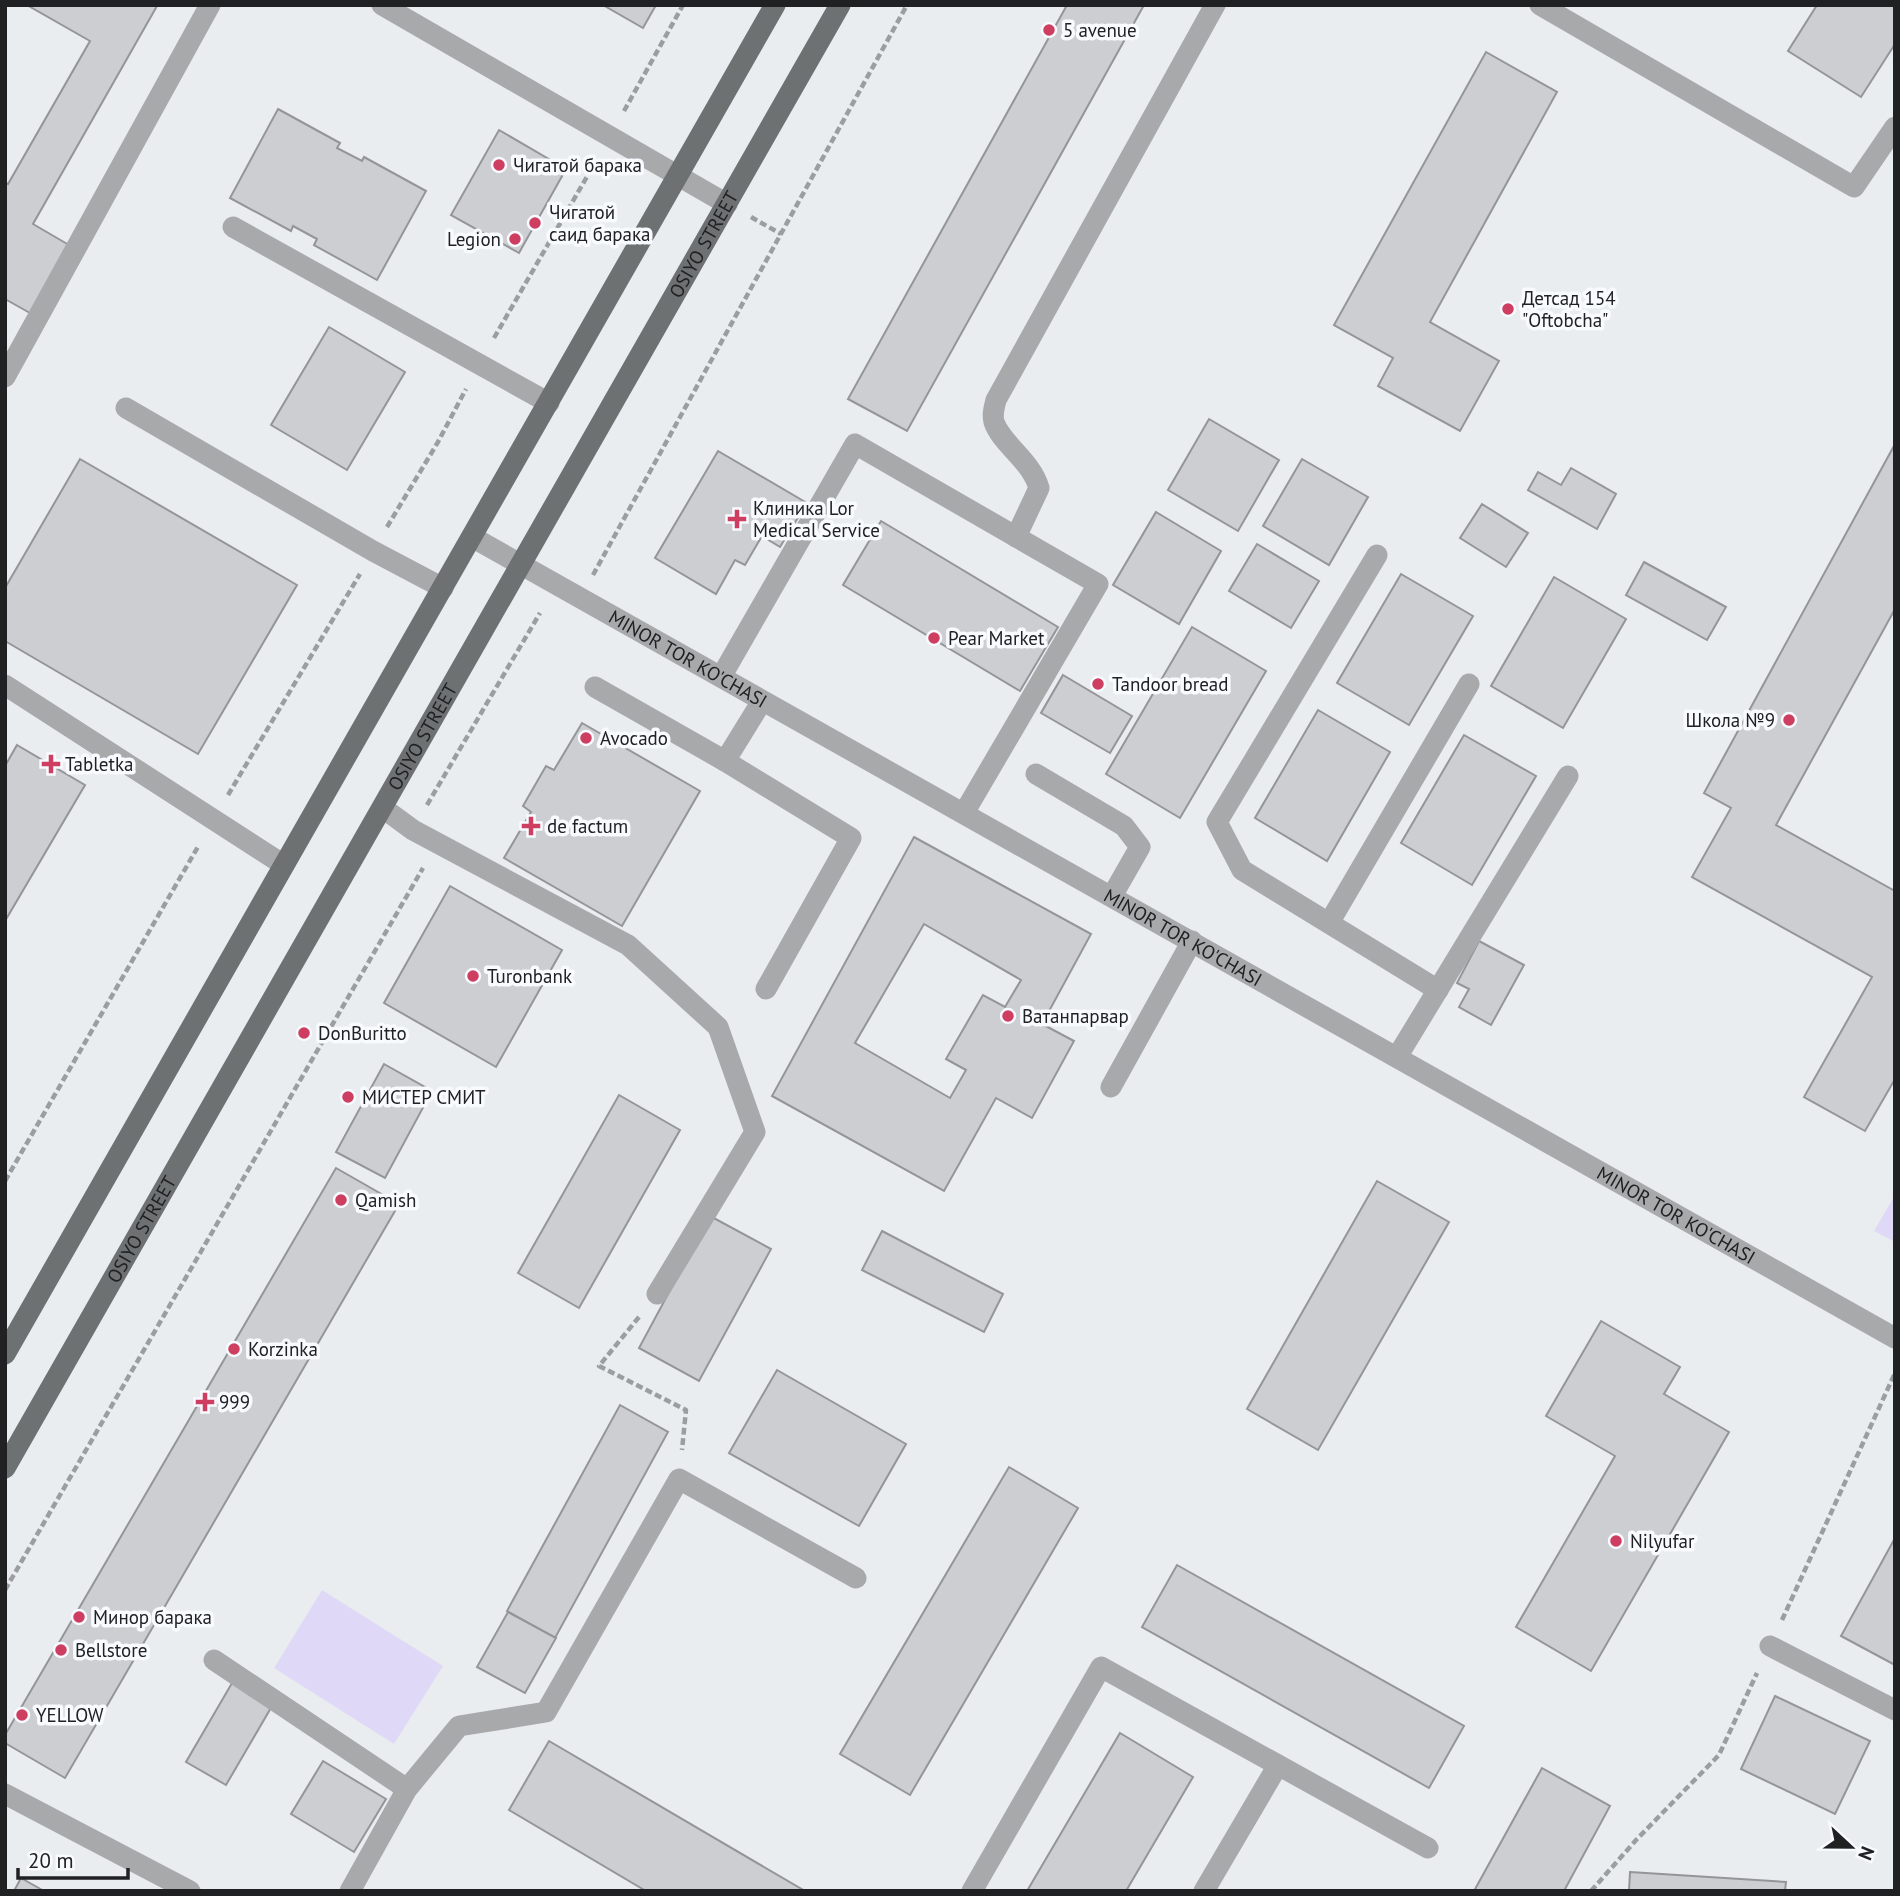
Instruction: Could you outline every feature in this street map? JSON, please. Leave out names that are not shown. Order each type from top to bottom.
[{"type":"main road","points":[[5,1354],[775,5]]},
{"type":"main road","name":"OSIYO STREET","points":[[5,1468],[840,5]]},
{"type":"street","points":[[5,377],[210,5]]},
{"type":"street","points":[[382,5],[410,12],[609,137],[727,204]]},
{"type":"street","points":[[1016,537],[1039,488],[1035,474],[995,425],[993,414],[996,400],[1215,5]]},
{"type":"street","points":[[1540,5],[1563,11],[1854,187],[1895,127]]},
{"type":"street","points":[[233,227],[549,403]]},
{"type":"street","points":[[126,408],[373,551],[443,588]]},
{"type":"street","points":[[721,677],[855,444],[1098,584],[964,813]]},
{"type":"street","name":"MINOR TOR KO'CHASI","points":[[472,537],[1895,1338]]},
{"type":"street","points":[[1377,555],[1217,822],[1242,870],[1438,990]]},
{"type":"street","points":[[1329,923],[1469,684]]},
{"type":"street","points":[[5,685],[284,864]]},
{"type":"street","points":[[595,687],[725,761],[851,838],[766,989]]},
{"type":"street","points":[[725,761],[762,701]]},
{"type":"street","points":[[1036,774],[1124,826],[1140,847],[1112,896]]},
{"type":"street","points":[[1397,1057],[1568,776]]},
{"type":"street","points":[[383,808],[413,830],[628,945],[718,1027],[755,1132],[657,1294]]},
{"type":"street","points":[[1111,1087],[1192,941]]},
{"type":"street","points":[[350,1891],[407,1788],[459,1726],[546,1712],[679,1479],[856,1578]]},
{"type":"street","points":[[1770,1646],[1895,1710]]},
{"type":"street","points":[[214,1660],[407,1788]]},
{"type":"street","points":[[972,1891],[1101,1667],[1428,1848]]},
{"type":"street","points":[[1204,1891],[1278,1765]]},
{"type":"street","points":[[5,1794],[190,1891]]},
{"type":"path","points":[[5,1181],[214,820],[438,442],[683,5]]},
{"type":"path","points":[[592,577],[907,5]]},
{"type":"path","points":[[5,1590],[428,860],[413,830],[540,613]]},
{"type":"path","points":[[657,1294],[599,1366],[686,1410],[679,1479]]},
{"type":"shaded area","points":[[1895,1195],[1895,1242],[1874,1231]]},
{"type":"shaded area","points":[[322,1590],[443,1666],[394,1744],[274,1668]]},
{"type":"building","points":[[27,5],[157,6],[33,224],[69,245],[30,313],[5,299],[5,182],[8,184],[90,41]]},
{"type":"building","points":[[603,5],[656,5],[643,28]]},
{"type":"building","points":[[1067,5],[1144,5],[907,431],[848,399]]},
{"type":"building","points":[[1817,5],[1895,5],[1895,44],[1861,97],[1788,51]]},
{"type":"building","points":[[1486,52],[1557,92],[1430,322],[1499,361],[1460,431],[1378,386],[1393,358],[1334,325]]},
{"type":"building","points":[[278,109],[340,143],[337,148],[362,161],[364,157],[426,191],[377,280],[314,245],[317,239],[293,226],[291,231],[230,198]]},
{"type":"building","points":[[499,130],[566,169],[519,253],[451,215]]},
{"type":"building","points":[[329,327],[405,372],[347,470],[271,425]]},
{"type":"building","points":[[1209,419],[1279,460],[1238,531],[1168,490]]},
{"type":"building","name":"Школа №9","points":[[1895,444],[1895,609],[1776,825],[1895,891],[1895,1079],[1865,1131],[1804,1097],[1872,977],[1692,877],[1731,808],[1704,793]]},
{"type":"building","name":"Клиника Lor Medical Service","points":[[718,451],[807,503],[780,547],[762,536],[745,565],[735,560],[716,594],[655,558]]},
{"type":"building","points":[[80,459],[297,585],[198,754],[5,641],[5,588]]},
{"type":"building","points":[[1302,459],[1368,497],[1329,565],[1263,526]]},
{"type":"building","points":[[1571,468],[1616,494],[1597,529],[1528,490],[1538,472],[1561,485]]},
{"type":"building","points":[[1482,504],[1528,533],[1506,567],[1460,538]]},
{"type":"building","points":[[1156,512],[1221,551],[1179,624],[1113,585]]},
{"type":"building","points":[[881,521],[1058,627],[1020,691],[843,585]]},
{"type":"building","points":[[1257,544],[1319,581],[1291,628],[1229,591]]},
{"type":"building","points":[[1644,562],[1726,607],[1707,640],[1626,595]]},
{"type":"building","points":[[1401,574],[1473,616],[1409,725],[1337,683]]},
{"type":"building","points":[[1554,577],[1626,619],[1563,728],[1491,686]]},
{"type":"building","points":[[1192,627],[1266,671],[1180,818],[1106,774]]},
{"type":"building","points":[[1063,675],[1132,716],[1110,753],[1041,713]]},
{"type":"building","points":[[1318,710],[1390,752],[1327,861],[1255,818]]},
{"type":"building","points":[[582,723],[700,791],[622,926],[504,858],[531,812],[523,806],[546,766],[554,770]]},
{"type":"building","points":[[1464,735],[1536,776],[1472,885],[1401,843]]},
{"type":"building","points":[[17,745],[85,785],[5,921],[5,766]]},
{"type":"building","name":"Ватанпарвар","points":[[914,837],[1091,934],[1042,1024],[1074,1041],[1032,1118],[996,1098],[944,1191],[772,1096]],"holes":[[[924,924],[1021,980],[1005,1007],[983,995],[946,1059],[966,1070],[950,1098],[855,1043]]]},
{"type":"building","name":"Turonbank","points":[[450,886],[562,950],[496,1067],[384,1003]]},
{"type":"building","points":[[1479,941],[1524,965],[1491,1025],[1459,1007],[1469,989],[1457,983]]},
{"type":"building","points":[[384,1064],[432,1091],[385,1178],[336,1152]]},
{"type":"building","points":[[619,1095],[680,1130],[579,1308],[518,1273]]},
{"type":"building","points":[[336,1168],[399,1204],[65,1778],[5,1743],[5,1735]]},
{"type":"building","points":[[1377,1181],[1449,1222],[1318,1450],[1247,1409]]},
{"type":"building","points":[[710,1216],[771,1249],[699,1381],[639,1348]]},
{"type":"building","points":[[882,1231],[1003,1294],[984,1332],[862,1270]]},
{"type":"building","name":"Nilyufar","points":[[1601,1321],[1680,1367],[1664,1394],[1729,1432],[1591,1671],[1516,1627],[1615,1456],[1546,1416]]},
{"type":"building","points":[[777,1370],[906,1444],[859,1526],[729,1453]]},
{"type":"building","points":[[620,1405],[668,1432],[555,1638],[507,1611]]},
{"type":"building","points":[[1009,1467],[1078,1508],[910,1795],[840,1754]]},
{"type":"building","points":[[1895,1538],[1895,1665],[1841,1636]]},
{"type":"building","points":[[1177,1565],[1464,1726],[1429,1788],[1142,1627]]},
{"type":"building","points":[[508,1612],[556,1638],[525,1693],[477,1667]]},
{"type":"building","points":[[232,1683],[272,1706],[226,1785],[186,1762]]},
{"type":"building","points":[[1775,1696],[1870,1741],[1835,1814],[1741,1769]]},
{"type":"building","points":[[1120,1733],[1193,1777],[1126,1891],[1027,1891]]},
{"type":"building","points":[[549,1741],[805,1891],[646,1891],[509,1810]]},
{"type":"building","points":[[323,1761],[386,1799],[354,1852],[291,1814]]},
{"type":"building","points":[[1542,1768],[1610,1806],[1564,1891],[1474,1891]]},
{"type":"building","points":[[1630,1872],[1786,1882],[1785,1891],[1629,1891]]},
{"type":"building","points":[[21,1878],[44,1891],[14,1891]]},
{"type":"place","name":"5 avenue","points":[[1049,30]]},
{"type":"place","name":"Чигатой барака","points":[[499,165]]},
{"type":"place","name":"Чигатой саид барака","points":[[535,223]]},
{"type":"place","name":"Legion","points":[[515,239]]},
{"type":"place","name":"Детсад 154 \"Oftobcha\"","points":[[1508,309]]},
{"type":"place","name":"Клиника Lor Medical Service","points":[[737,519]]},
{"type":"place","name":"Pear Market","points":[[934,638]]},
{"type":"place","name":"Tandoor bread","points":[[1098,684]]},
{"type":"place","name":"Школа №9","points":[[1789,720]]},
{"type":"place","name":"Avocado","points":[[586,738]]},
{"type":"place","name":"Tabletka","points":[[51,764]]},
{"type":"place","name":"de factum","points":[[531,826]]},
{"type":"place","name":"Turonbank","points":[[473,976]]},
{"type":"place","name":"Ватанпарвар","points":[[1008,1016]]},
{"type":"place","name":"DonBuritto","points":[[304,1033]]},
{"type":"place","name":"МИСТЕР СМИТ","points":[[348,1097]]},
{"type":"place","name":"Qamish","points":[[341,1200]]},
{"type":"place","name":"Korzinka","points":[[234,1349]]},
{"type":"place","name":"999","points":[[205,1402]]},
{"type":"place","name":"Nilyufar","points":[[1616,1541]]},
{"type":"place","name":"Минор барака","points":[[79,1617]]},
{"type":"place","name":"Bellstore","points":[[61,1650]]},
{"type":"place","name":"YELLOW","points":[[22,1715]]}]
